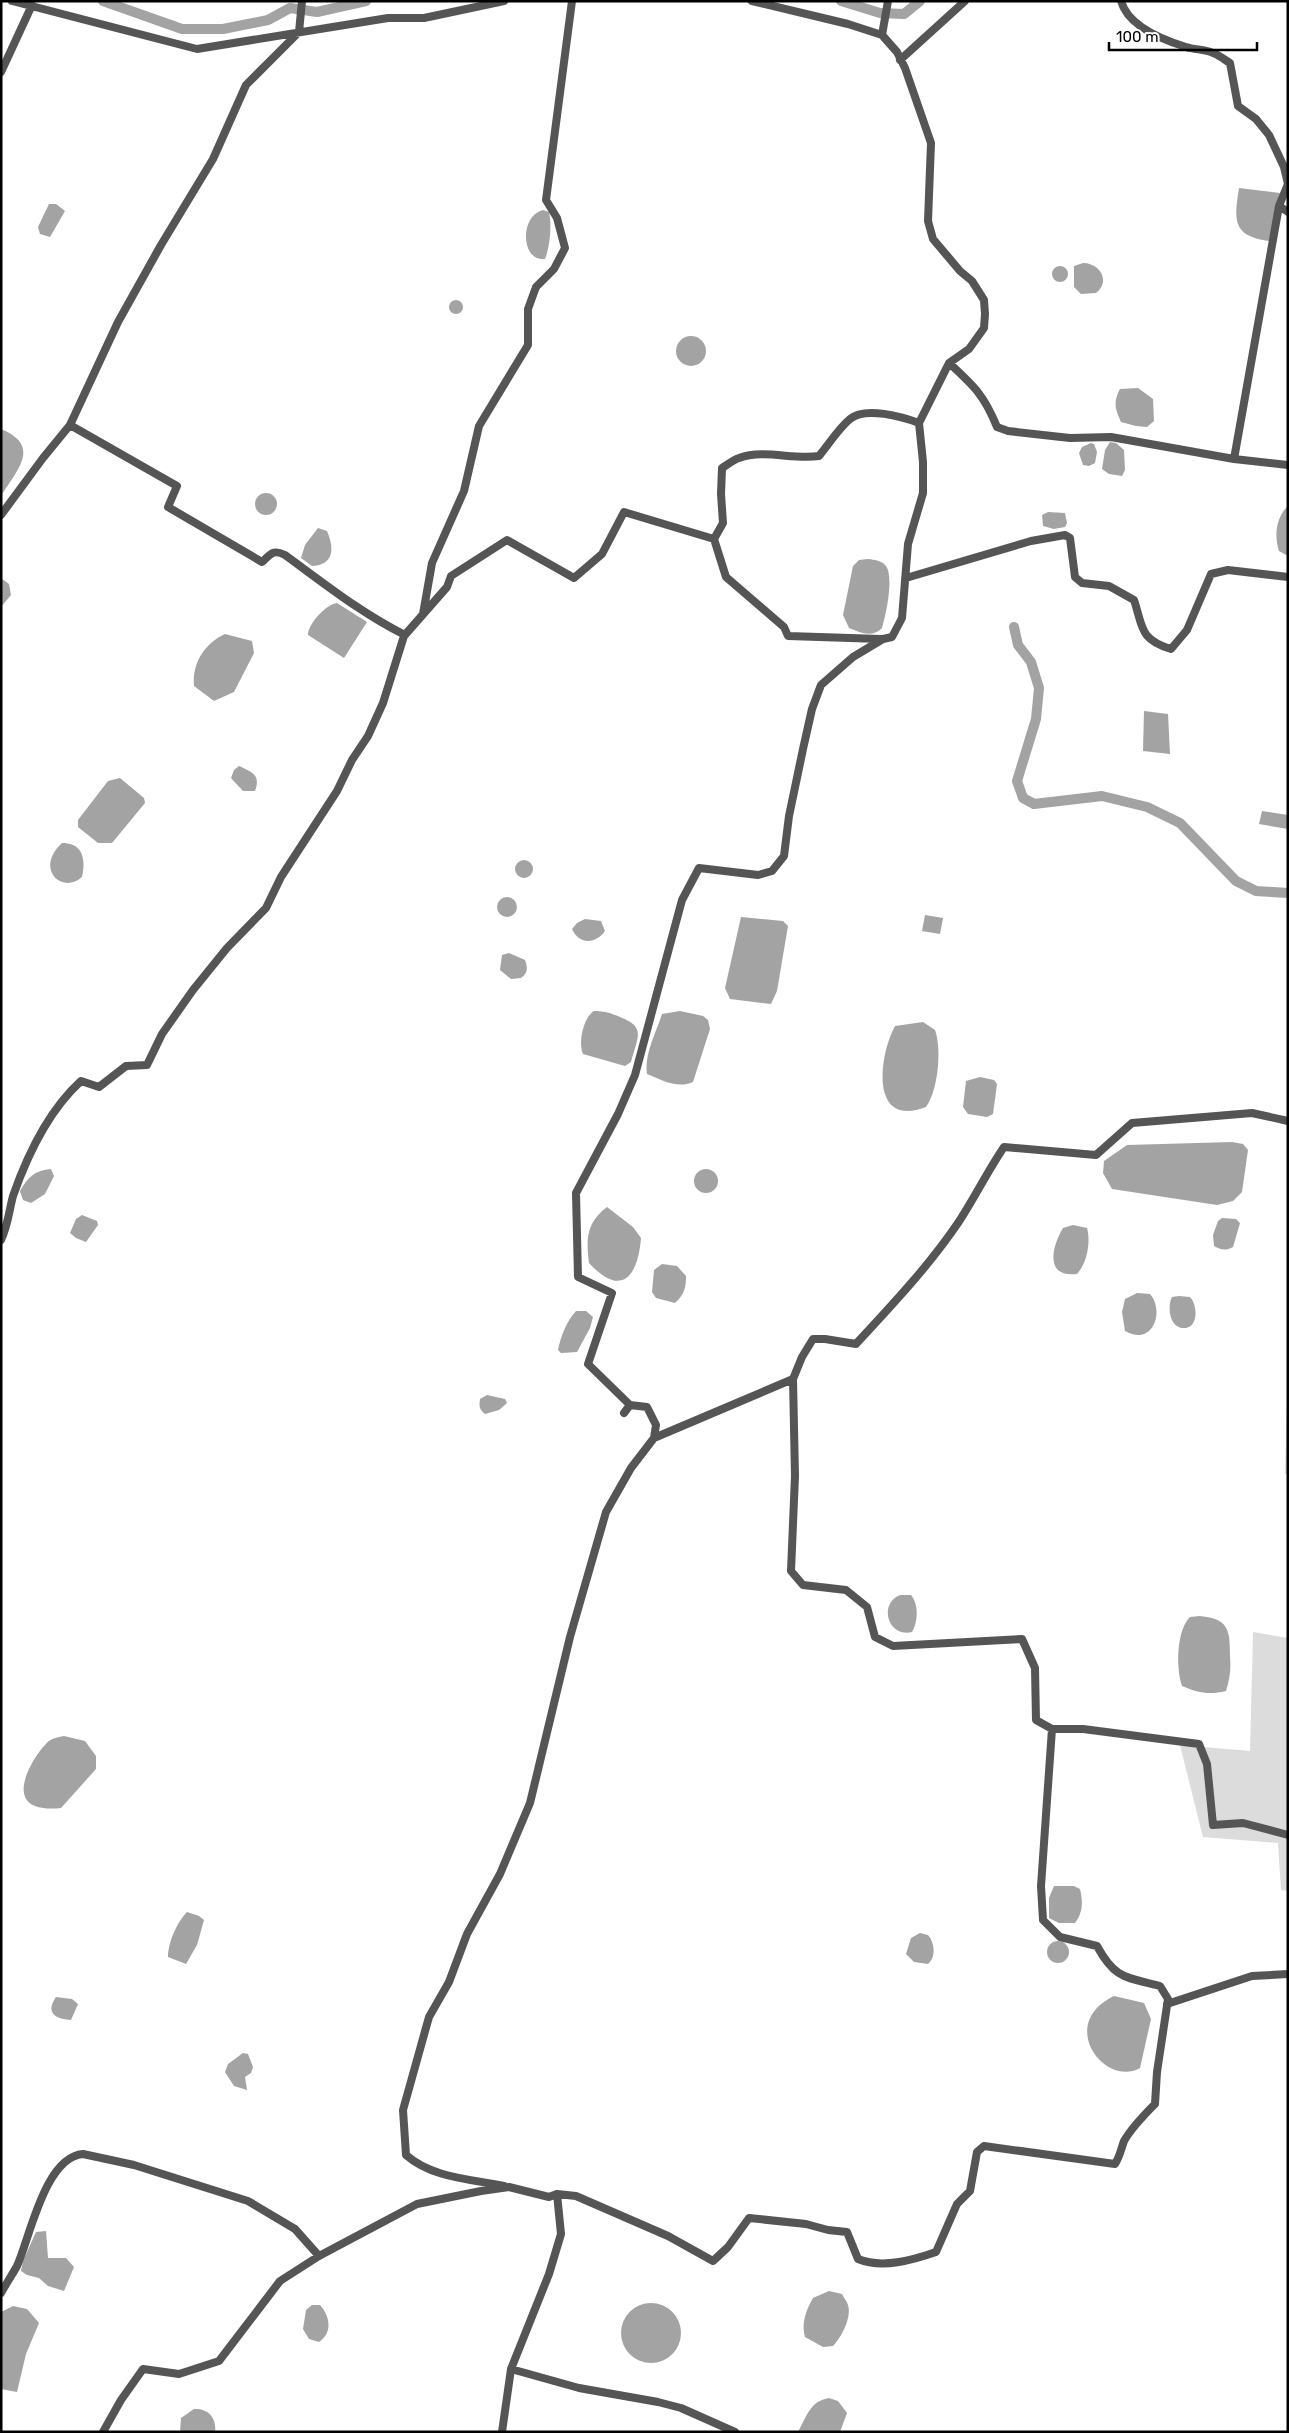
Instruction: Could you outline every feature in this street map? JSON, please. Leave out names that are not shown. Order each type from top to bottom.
[{"type":"street","points":[[12,1],[197,49],[388,18],[424,18],[504,1]]},
{"type":"street","points":[[423,616],[432,563],[464,491],[479,426],[528,345],[528,308],[536,287],[554,269],[565,248],[557,218],[546,200],[572,1]]},
{"type":"street","points":[[752,1],[883,32]]},
{"type":"street","points":[[888,1],[883,32],[900,60],[931,143],[928,221],[933,239],[960,271],[972,281],[984,300],[984,328],[969,349],[949,363],[919,422],[923,462],[923,493],[908,544],[902,618],[892,637],[883,639],[788,636],[784,627],[726,577],[714,539],[723,523],[720,494],[722,468],[739,458],[758,456],[809,458],[820,456],[851,417],[866,414],[895,414],[919,422]]},
{"type":"street","points":[[900,60],[965,1]]},
{"type":"street","points":[[1121,1],[1124,11],[1137,24],[1187,48],[1213,52],[1230,63],[1238,106],[1256,119],[1269,135],[1284,167],[1288,184],[1279,206],[1234,459]]},
{"type":"street","points":[[1,515],[70,425],[118,322],[161,245],[213,159],[246,84],[298,32],[302,2]]},
{"type":"street","points":[[1,72],[32,5]]},
{"type":"street","points":[[1279,206],[1288,212]]},
{"type":"street","points":[[949,363],[976,388],[988,403],[997,427],[1008,431],[1070,438],[1111,436],[1234,459],[1288,465]]},
{"type":"street","points":[[70,425],[177,486],[168,507],[262,562],[272,552],[278,551],[350,604],[375,620],[405,635]]},
{"type":"street","points":[[1,1240],[7,1228],[13,1197],[27,1162],[55,1112],[70,1091],[81,1082],[99,1087],[126,1066],[147,1065],[162,1034],[197,984],[226,948],[266,908],[281,877],[338,791],[352,760],[368,736],[383,703],[405,635],[447,587],[451,576],[508,540],[574,578],[602,554],[624,512],[714,539]]},
{"type":"street","points":[[906,578],[1031,541],[1065,535],[1070,538],[1075,577],[1082,583],[1109,586],[1134,600],[1139,623],[1145,636],[1156,644],[1170,649],[1187,630],[1211,574],[1228,570],[1288,577]]},
{"type":"street","points":[[883,639],[853,657],[821,685],[812,709],[803,748],[789,816],[784,856],[772,871],[758,875],[700,868],[682,900],[634,1075],[618,1114],[576,1194],[578,1277],[612,1294],[588,1364],[630,1405],[647,1407],[656,1424],[654,1438],[631,1468],[606,1512],[570,1637],[530,1803],[500,1874],[466,1934],[449,1982],[430,2017],[404,2110],[406,2155],[418,2165],[435,2172],[550,2197],[557,2194],[576,2196],[680,2242],[713,2261],[728,2247],[749,2218],[806,2224],[847,2232],[858,2259],[868,2263],[912,2260],[936,2252],[957,2204],[970,2192],[977,2152],[984,2146],[1115,2164],[1121,2155],[1124,2142],[1141,2118],[1155,2104],[1157,2072],[1168,1999],[1160,1986],[1116,1974],[1107,1964],[1097,1946],[1060,1937],[1043,1920],[1041,1886],[1052,1729]]},
{"type":"street","points":[[1288,1121],[1252,1113],[1132,1123],[1096,1155],[1004,1147],[984,1176],[959,1221],[923,1271],[856,1344],[813,1339],[793,1379],[795,1476],[791,1571],[803,1585],[846,1590],[867,1607],[875,1637],[893,1646],[1022,1639],[1035,1668],[1036,1720],[1052,1729],[1083,1729],[1200,1744],[1207,1764],[1213,1825],[1244,1823],[1288,1835]]},
{"type":"street","points":[[654,1438],[793,1379]]},
{"type":"street","points":[[624,1413],[630,1405]]},
{"type":"street","points":[[1168,2004],[1252,1976],[1288,1974]]},
{"type":"street","points":[[1,2293],[16,2266],[46,2188],[61,2165],[74,2155],[83,2154],[134,2165],[248,2201],[295,2230],[319,2256]]},
{"type":"street","points":[[103,2432],[121,2400],[143,2370],[178,2374],[219,2360],[280,2281],[319,2256],[417,2204],[510,2187]]},
{"type":"street","points":[[502,2432],[511,2369],[549,2274],[561,2234],[557,2194]]},
{"type":"street","points":[[511,2369],[579,2388],[666,2404],[735,2432]]},
{"type":"shaded area","points":[[1239,188],[1280,193],[1269,241],[1248,235],[1238,225],[1236,209]]},
{"type":"shaded area","points":[[49,204],[56,204],[65,211],[50,237],[40,234],[38,227]]},
{"type":"shaded area","points":[[543,210],[549,212],[550,223],[549,242],[545,259],[537,258],[531,253],[527,246],[526,238],[530,221],[535,214]]},
{"type":"shaded area","points":[[1083,263],[1094,266],[1102,274],[1103,283],[1096,293],[1081,294],[1074,287],[1074,266]]},
{"type":"shaded area","points":[[1057,266],[1063,266],[1068,271],[1066,280],[1057,282],[1052,277],[1052,271]]},
{"type":"shaded area","points":[[456,300],[461,302],[463,307],[461,312],[456,314],[451,312],[449,307],[451,302]]},
{"type":"shaded area","points":[[691,336],[697,337],[705,345],[705,357],[697,365],[691,366],[685,365],[677,357],[676,351],[677,345],[685,337]]},
{"type":"shaded area","points":[[1138,388],[1153,399],[1154,421],[1147,427],[1121,422],[1116,409],[1116,398],[1120,389]]},
{"type":"shaded area","points":[[1,429],[21,443],[23,451],[19,468],[1,496]]},
{"type":"shaded area","points":[[1110,442],[1116,443],[1124,450],[1125,470],[1122,476],[1109,474],[1102,469],[1105,450]]},
{"type":"shaded area","points":[[1091,443],[1094,444],[1097,452],[1095,463],[1089,466],[1083,465],[1079,453],[1082,447]]},
{"type":"shaded area","points":[[266,493],[274,496],[277,504],[274,512],[266,515],[258,512],[255,504],[258,496]]},
{"type":"shaded area","points":[[1288,506],[1288,556],[1279,551],[1276,533],[1281,516]]},
{"type":"shaded area","points":[[1048,512],[1065,513],[1067,523],[1065,527],[1054,529],[1043,526],[1042,515]]},
{"type":"shaded area","points":[[318,528],[327,531],[331,543],[331,554],[325,562],[312,566],[301,558],[305,545]]},
{"type":"shaded area","points":[[868,559],[884,564],[888,571],[889,579],[887,606],[882,628],[870,634],[849,628],[843,615],[853,566],[859,560]]},
{"type":"shaded area","points":[[1,578],[9,584],[11,595],[1,607]]},
{"type":"shaded area","points":[[337,603],[367,622],[344,658],[308,635],[318,615]]},
{"type":"shaded area","points":[[225,634],[252,641],[254,653],[234,692],[214,701],[194,686],[195,669],[206,648]]},
{"type":"shaded area","points":[[1144,711],[1168,714],[1170,754],[1143,751]]},
{"type":"shaded area","points":[[239,766],[251,772],[256,778],[257,786],[255,791],[243,791],[231,778],[234,770]]},
{"type":"shaded area","points":[[120,778],[144,798],[145,803],[112,843],[98,843],[78,827],[78,820],[108,781]]},
{"type":"shaded area","points":[[1262,811],[1288,815],[1288,829],[1259,824]]},
{"type":"shaded area","points":[[62,843],[75,846],[79,849],[83,858],[82,877],[74,882],[66,883],[60,881],[51,870],[54,853]]},
{"type":"shaded area","points":[[520,860],[528,860],[533,865],[531,876],[520,878],[515,873],[515,865]]},
{"type":"shaded area","points":[[507,897],[514,900],[517,907],[514,914],[507,917],[500,914],[497,907],[500,900]]},
{"type":"shaded area","points":[[925,915],[943,918],[940,934],[922,931]]},
{"type":"shaded area","points":[[741,917],[783,921],[788,926],[777,991],[771,1004],[730,999],[725,988]]},
{"type":"shaded area","points":[[585,919],[601,921],[605,931],[592,940],[588,941],[579,938],[572,929],[577,923]]},
{"type":"shaded area","points":[[509,953],[525,960],[527,970],[521,978],[511,979],[500,970],[502,955]]},
{"type":"shaded area","points":[[594,1011],[617,1016],[628,1021],[637,1029],[637,1040],[631,1062],[625,1066],[583,1054],[581,1044],[582,1031],[590,1014]]},
{"type":"shaded area","points":[[680,1011],[703,1016],[708,1020],[710,1029],[693,1082],[681,1085],[647,1074],[649,1051],[662,1014]]},
{"type":"shaded area","points":[[923,1022],[935,1030],[937,1038],[938,1070],[933,1091],[926,1107],[908,1111],[895,1108],[887,1099],[883,1086],[885,1054],[889,1039],[895,1026]]},
{"type":"shaded area","points":[[980,1077],[994,1080],[997,1084],[993,1114],[987,1117],[968,1114],[963,1107],[966,1081]]},
{"type":"shaded area","points":[[1232,1142],[1243,1144],[1248,1150],[1242,1192],[1233,1201],[1217,1205],[1112,1189],[1103,1173],[1104,1161],[1127,1145]]},
{"type":"shaded area","points":[[51,1169],[54,1176],[45,1194],[31,1203],[23,1200],[20,1191],[29,1178],[36,1173]]},
{"type":"shaded area","points":[[706,1169],[715,1172],[718,1181],[715,1190],[706,1193],[697,1190],[694,1181],[697,1172]]},
{"type":"shaded area","points":[[607,1207],[633,1227],[641,1238],[639,1252],[632,1272],[626,1278],[619,1281],[600,1274],[589,1263],[588,1239],[591,1225]]},
{"type":"shaded area","points":[[82,1215],[97,1221],[98,1225],[86,1242],[70,1233],[76,1219]]},
{"type":"shaded area","points":[[1222,1218],[1236,1219],[1240,1223],[1233,1247],[1225,1249],[1214,1246],[1213,1235],[1218,1221]]},
{"type":"shaded area","points":[[1073,1225],[1087,1228],[1088,1246],[1086,1258],[1077,1274],[1066,1274],[1059,1271],[1055,1266],[1054,1252],[1063,1228]]},
{"type":"shaded area","points":[[662,1264],[677,1266],[686,1276],[684,1291],[675,1303],[656,1298],[652,1292],[654,1270]]},
{"type":"shaded area","points":[[1137,1293],[1150,1294],[1154,1301],[1156,1317],[1154,1325],[1149,1331],[1135,1335],[1125,1331],[1122,1312],[1125,1299]]},
{"type":"shaded area","points":[[1172,1297],[1190,1297],[1195,1309],[1195,1319],[1186,1328],[1180,1328],[1171,1317],[1170,1301]]},
{"type":"shaded area","points":[[576,1311],[586,1311],[593,1317],[590,1328],[577,1352],[561,1353],[558,1350],[562,1334]]},
{"type":"shaded area","points":[[487,1395],[505,1399],[507,1403],[499,1410],[485,1414],[480,1406],[480,1399]]},
{"type":"shaded area","points":[[1287,1406],[1288,1474],[1285,1474]]},
{"type":"shaded area","points":[[900,1595],[911,1595],[914,1599],[916,1619],[912,1632],[904,1633],[897,1630],[889,1619],[889,1605],[893,1599]]},
{"type":"shaded area","points":[[1200,1616],[1217,1620],[1226,1627],[1230,1647],[1230,1669],[1226,1691],[1204,1693],[1182,1686],[1178,1650],[1182,1631],[1190,1617]]},
{"type":"shaded area","points":[[1253,1632],[1288,1638],[1288,1891],[1281,1890],[1278,1843],[1203,1837],[1180,1745],[1250,1751]]},
{"type":"shaded area","points":[[64,1736],[85,1741],[96,1756],[96,1769],[61,1808],[41,1808],[35,1806],[27,1801],[24,1793],[27,1774],[44,1747],[51,1740]]},
{"type":"shaded area","points":[[1054,1886],[1074,1886],[1080,1889],[1082,1907],[1075,1923],[1059,1923],[1049,1918],[1049,1898]]},
{"type":"shaded area","points":[[187,1912],[204,1920],[197,1945],[186,1964],[168,1957],[174,1933]]},
{"type":"shaded area","points":[[920,1933],[928,1935],[933,1946],[932,1958],[928,1964],[914,1962],[906,1954],[911,1938]]},
{"type":"shaded area","points":[[1058,1941],[1066,1944],[1069,1952],[1066,1960],[1058,1963],[1050,1960],[1047,1952],[1050,1944]]},
{"type":"shaded area","points":[[1114,1996],[1144,2003],[1151,2019],[1140,2068],[1126,2072],[1113,2069],[1101,2061],[1092,2050],[1088,2036],[1089,2022],[1097,2008]]},
{"type":"shaded area","points":[[56,1997],[72,1999],[78,2004],[71,2020],[56,2017],[53,2014],[51,2007]]},
{"type":"shaded area","points":[[243,2053],[248,2054],[253,2067],[251,2073],[245,2077],[247,2090],[234,2086],[225,2072],[228,2064]]},
{"type":"shaded area","points":[[46,2231],[48,2258],[66,2258],[74,2267],[64,2291],[48,2286],[39,2278],[27,2275],[21,2271],[23,2261],[36,2232]]},
{"type":"shaded area","points":[[829,2291],[842,2294],[849,2310],[845,2327],[836,2342],[833,2346],[823,2347],[805,2337],[804,2322],[806,2312],[813,2298]]},
{"type":"shaded area","points":[[651,2303],[667,2308],[672,2312],[676,2317],[681,2333],[676,2349],[672,2354],[667,2358],[651,2363],[635,2358],[630,2354],[626,2349],[621,2333],[626,2317],[630,2312],[635,2308]]},
{"type":"shaded area","points":[[312,2305],[320,2305],[328,2319],[328,2329],[319,2342],[309,2339],[303,2329],[306,2310]]},
{"type":"shaded area","points":[[13,2306],[27,2309],[39,2323],[26,2354],[17,2392],[1,2389],[1,2312]]},
{"type":"shaded area","points":[[829,2398],[838,2401],[847,2413],[840,2432],[798,2432],[813,2406],[817,2402]]},
{"type":"shaded area","points":[[194,2409],[203,2410],[213,2418],[215,2432],[180,2432],[181,2418]]},
{"type":"waterway","points":[[103,1],[182,29],[223,29],[268,20],[290,8],[317,12],[366,1]]},
{"type":"waterway","points":[[841,1],[880,13],[904,14],[920,1]]},
{"type":"waterway","points":[[1014,627],[1018,645],[1031,662],[1039,688],[1036,719],[1017,781],[1023,798],[1034,804],[1102,796],[1147,807],[1180,823],[1236,881],[1256,891],[1288,893]]}]
